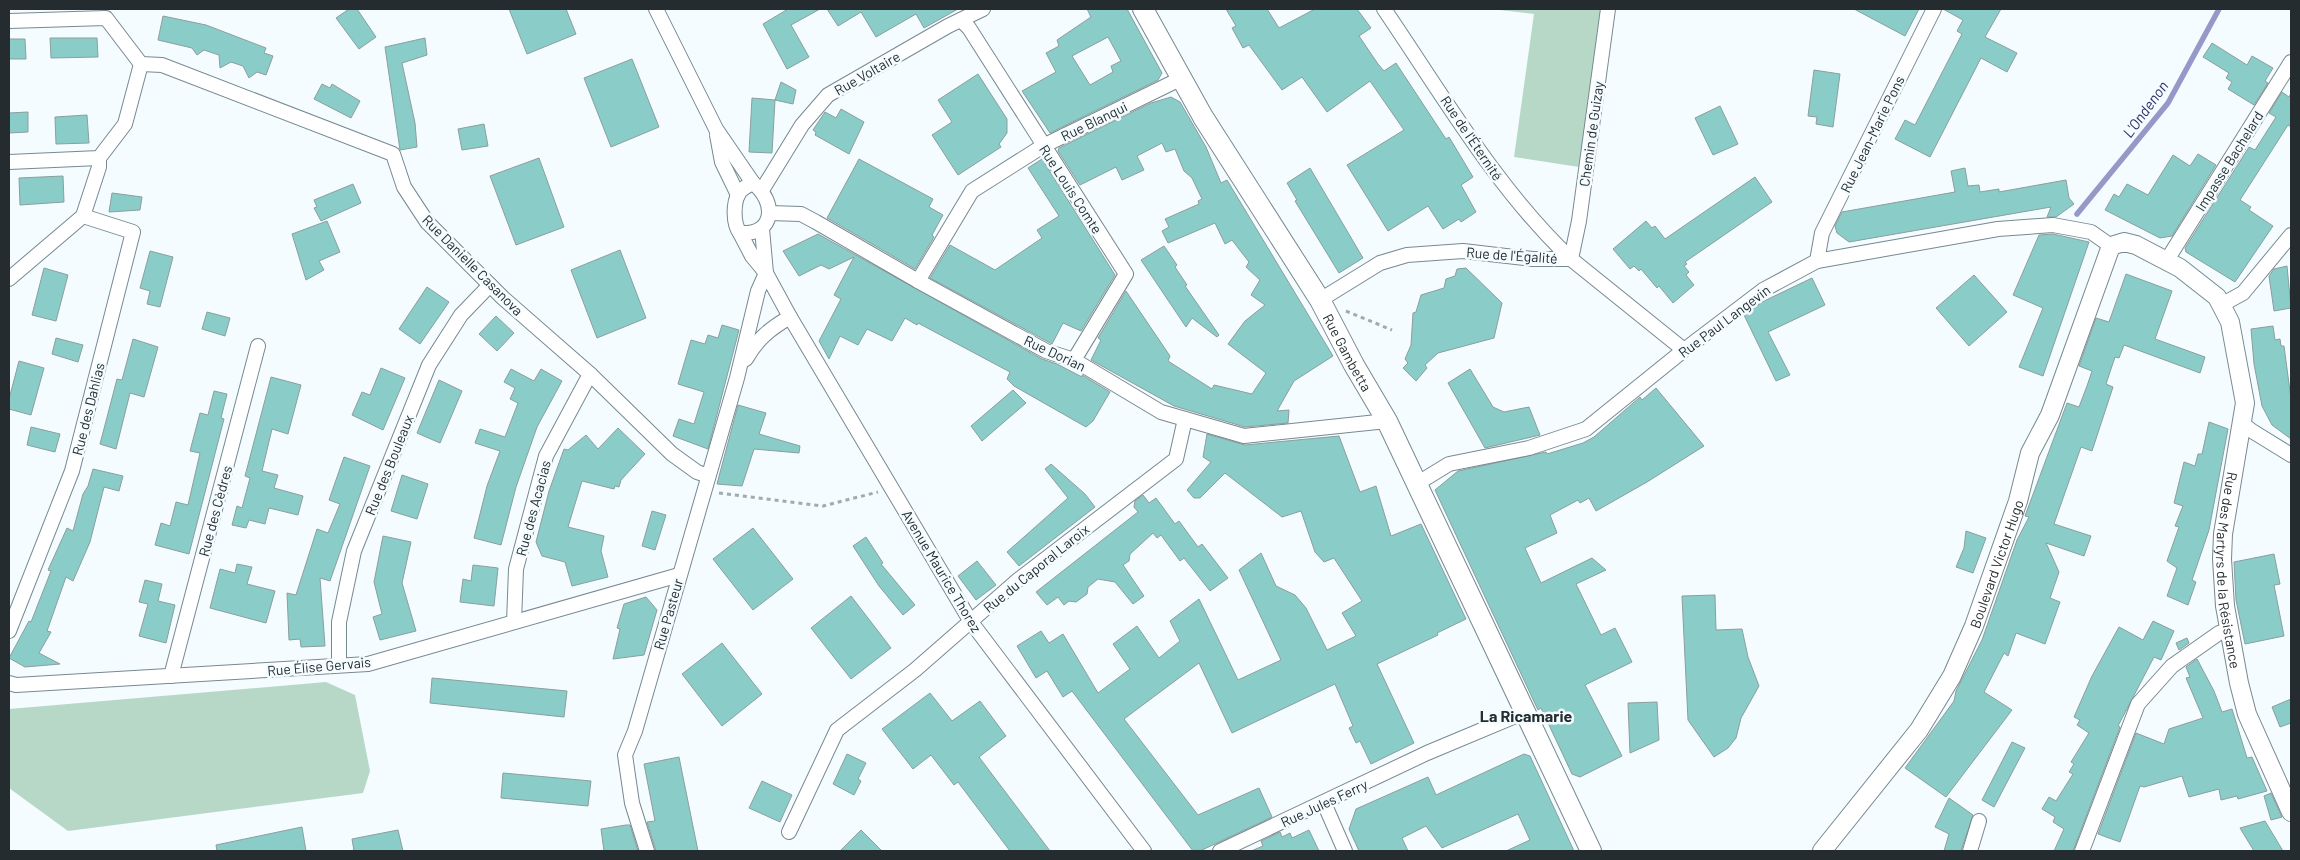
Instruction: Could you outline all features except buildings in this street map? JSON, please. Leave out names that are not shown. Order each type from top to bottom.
[{"type":"main road","name":"Rue Gambetta","points":[[1142,9],[1180,79],[1320,300],[1386,421],[1418,483],[1591,851]]},
{"type":"street","points":[[656,9],[716,129],[768,201],[769,213],[767,222],[762,228],[752,234],[740,233],[736,228],[735,208],[738,195],[743,188],[757,187]]},
{"type":"street","name":"Rue Voltaire","points":[[757,187],[802,125],[828,95],[948,26],[982,9]]},
{"type":"street","name":"Rue de l'Éternité","points":[[1384,9],[1509,192],[1551,241],[1570,259]]},
{"type":"street","name":"Chemin de Guizay","points":[[1570,259],[1579,221],[1608,9]]},
{"type":"street","name":"Rue Jean-Marie Pons","points":[[1818,261],[1822,233],[1934,9]]},
{"type":"street","points":[[9,21],[106,18],[141,64],[125,124],[99,158],[99,167],[83,216],[9,279]]},
{"type":"street","name":"Rue Louis Comte","points":[[961,20],[969,28],[1126,274],[1074,360]]},
{"type":"street","name":"Impasse Bachelard","points":[[2167,260],[2291,62]]},
{"type":"street","name":"Rue Danielle Casanova","points":[[141,64],[162,65],[393,154],[404,187],[427,222],[490,285],[590,374],[672,454],[697,472],[708,476]]},
{"type":"street","name":"Rue Blanqui","points":[[918,281],[972,191],[1043,146],[1180,79]]},
{"type":"street","points":[[716,129],[722,162],[738,195]]},
{"type":"street","points":[[9,162],[99,158]]},
{"type":"street","name":"Rue Dorian","points":[[769,213],[801,214],[1046,351],[1074,360],[1160,412],[1244,436],[1386,421]]},
{"type":"street","name":"Rue des Dahlias","points":[[9,631],[72,471],[133,232],[83,216]]},
{"type":"street","name":"Rue Paul Langevin","points":[[1418,483],[1449,464],[1528,448],[1586,430],[1684,350],[1763,290],[1818,261],[1998,229],[2053,225],[2091,232],[2111,246]]},
{"type":"street","name":"Avenue Maurice Thorez","points":[[762,228],[766,273]]},
{"type":"street","name":"Avenue Maurice Thorez","points":[[740,233],[752,256],[766,273],[790,317],[971,622],[1144,851]]},
{"type":"street","points":[[2223,304],[2242,293],[2291,235]]},
{"type":"street","name":"Rue des Martyrs de la Résistance","points":[[2111,246],[2124,242],[2136,245],[2167,260],[2210,290],[2223,304],[2230,322],[2246,403],[2244,424],[2223,534],[2222,559],[2225,606],[2239,684],[2247,714],[2291,812]]},
{"type":"street","name":"Boulevard Victor Hugo","points":[[1822,851],[1919,730],[1952,676],[1974,626],[2018,501],[2030,453],[2050,415],[2111,246]]},
{"type":"street","name":"Rue de l'Égalité","points":[[1320,300],[1380,263],[1407,255],[1463,251],[1533,259],[1570,259],[1684,350]]},
{"type":"street","name":"Rue Pasteur","points":[[647,851],[632,803],[625,755],[635,731],[737,378],[758,291],[766,273]]},
{"type":"street","name":"Rue des Bouleaux","points":[[339,665],[339,622],[354,551],[429,365],[461,316],[490,285]]},
{"type":"street","name":"Rue Pasteur","points":[[737,378],[754,343],[776,324],[790,317]]},
{"type":"street","name":"Rue des Cèdres","points":[[171,676],[258,346]]},
{"type":"street","name":"Rue des Acacias","points":[[514,622],[516,569],[546,456],[590,374]]},
{"type":"street","name":"Rue du Caporal Laroix","points":[[788,832],[837,730],[915,670],[1018,580],[1176,459],[1185,419]]},
{"type":"street","points":[[2244,424],[2291,455]]},
{"type":"street","name":"Rue Élise Gervais","points":[[9,683],[16,685],[368,664],[679,575]]},
{"type":"street","points":[[2082,851],[2138,704],[2172,666],[2219,633],[2230,629]]},
{"type":"street","name":"Rue Jules Ferry","points":[[1220,851],[1427,753],[1525,712]]},
{"type":"street","points":[[1324,803],[1345,851]]},
{"type":"street","points":[[1970,851],[1979,821]]},
{"type":"path","points":[[1320,300],[1392,330]]},
{"type":"path","points":[[703,492],[823,506],[892,489]]},
{"type":"green space","points":[[1491,9],[1601,9],[1579,167],[1514,157],[1534,14]]},
{"type":"green space","points":[[326,682],[355,695],[370,771],[363,793],[68,831],[9,788],[9,709]]},
{"type":"waterway","name":"L'Ondenon","points":[[2077,214],[2168,103],[2219,9]]},
{"type":"district","name":"La Ricamarie","points":[[1526,715]]}]
